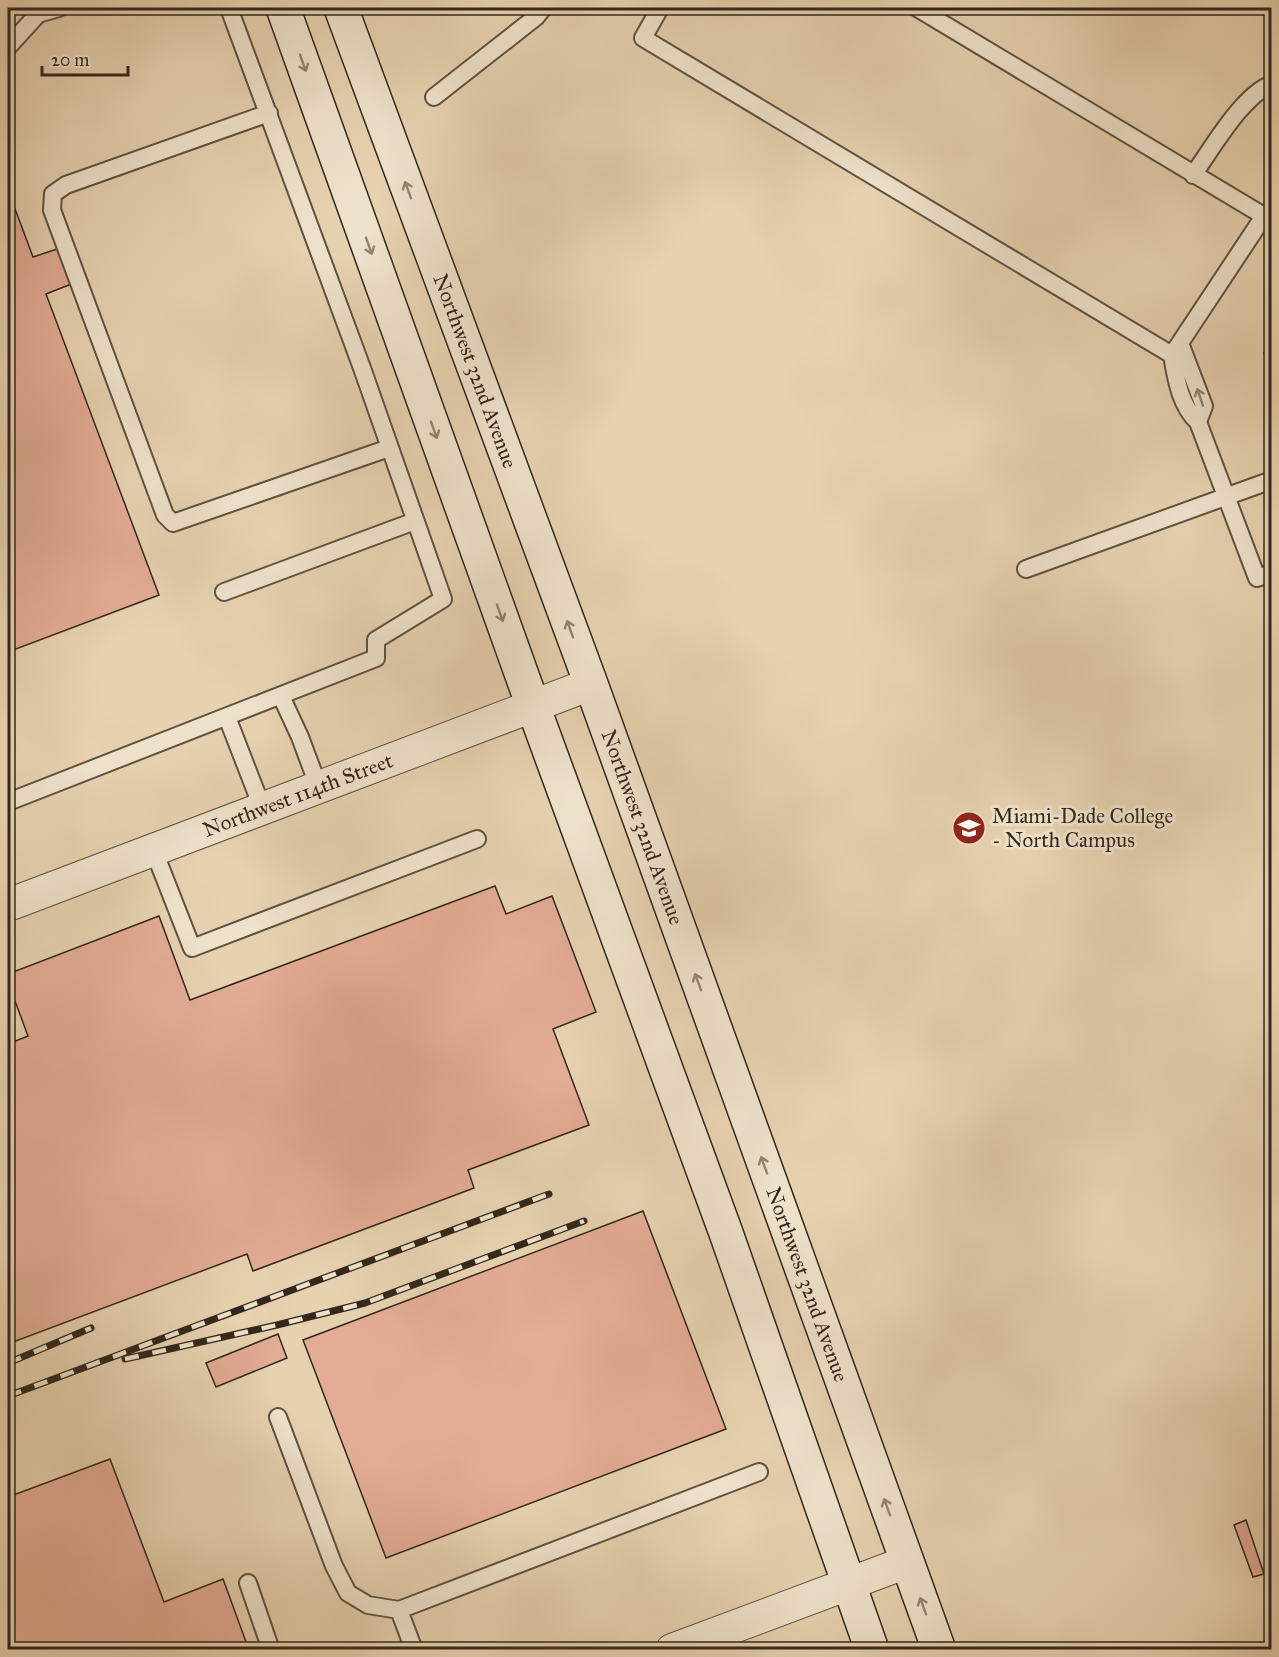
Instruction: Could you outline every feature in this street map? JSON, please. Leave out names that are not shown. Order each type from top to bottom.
[{"type":"main road","points":[[283,8],[533,706],[726,1233],[872,1650]]},
{"type":"main road","name":"Northwest 32nd Avenue","points":[[341,8],[591,684],[939,1650]]},
{"type":"street","name":"Northwest 114th Street","points":[[8,905],[591,684]]},
{"type":"street","points":[[672,1650],[703,1644],[847,1584],[907,1562]]},
{"type":"lane","points":[[8,47],[38,15],[59,8]]},
{"type":"lane","points":[[8,802],[376,657],[376,640],[443,599],[269,113],[229,8]]},
{"type":"lane","points":[[434,97],[536,17],[543,8]]},
{"type":"lane","points":[[660,8],[643,38],[1176,349]]},
{"type":"lane","points":[[917,8],[1264,216],[1176,349],[1176,377],[1188,413],[1198,422],[1257,578],[1272,573]]},
{"type":"lane","points":[[1193,175],[1245,102],[1264,87],[1272,84]]},
{"type":"lane","points":[[269,113],[66,185],[53,194],[52,210],[165,515],[173,523],[389,448]]},
{"type":"lane","points":[[1026,569],[1272,480]]},
{"type":"lane","points":[[224,592],[416,521]]},
{"type":"lane","points":[[281,696],[300,737],[319,788]]},
{"type":"lane","points":[[227,717],[263,810]]},
{"type":"lane","points":[[154,850],[192,948],[477,839]]},
{"type":"lane","points":[[278,1417],[334,1566],[348,1593],[368,1605],[399,1610],[759,1472]]},
{"type":"lane","points":[[248,1583],[272,1650]]},
{"type":"lane","points":[[399,1610],[414,1650]]},
{"type":"building","points":[[8,190],[33,257],[60,248],[74,283],[46,294],[159,595],[8,652]]},
{"type":"building","points":[[1272,350],[1272,374],[1264,353]]},
{"type":"building","points":[[495,886],[506,914],[552,896],[596,1012],[553,1029],[589,1125],[468,1170],[474,1188],[253,1271],[247,1254],[8,1344],[8,1044],[28,1036],[8,982],[8,974],[159,916],[190,1000]]},
{"type":"building","points":[[643,1211],[726,1429],[386,1558],[303,1340]]},
{"type":"building","points":[[278,1334],[287,1358],[216,1387],[206,1363]]},
{"type":"building","points":[[110,1459],[164,1602],[223,1579],[249,1650],[166,1650],[165,1648],[160,1650],[8,1650],[8,1497]]},
{"type":"building","points":[[1246,1520],[1264,1574],[1253,1577],[1234,1525]]},
{"type":"railway","points":[[8,1396],[549,1194]]},
{"type":"railway","points":[[125,1359],[365,1303],[584,1221]]},
{"type":"railway","points":[[8,1363],[91,1328]]},
{"type":"place","name":"Miami-Dade College - North Campus","points":[[969,828]]}]
